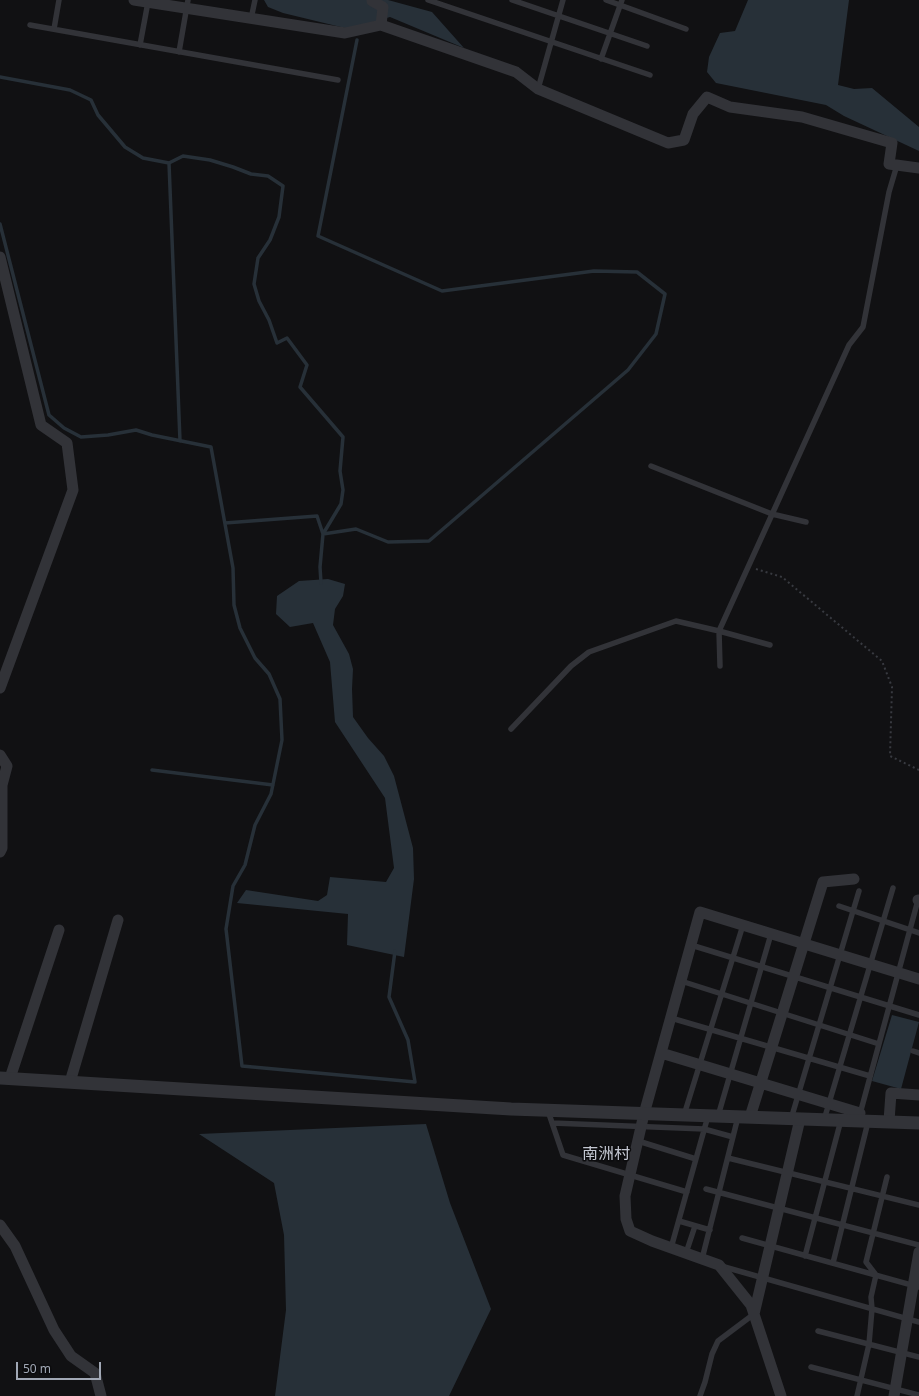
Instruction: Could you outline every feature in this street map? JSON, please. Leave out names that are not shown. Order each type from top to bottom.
[{"type":"street","points":[[134,0],[187,4],[251,19],[345,34],[381,25],[516,72],[538,89],[668,143],[684,140],[693,114],[707,97],[730,107],[802,117],[892,143],[889,164],[919,168]]},
{"type":"street","points":[[372,0],[383,7],[381,25]]},
{"type":"street","points":[[0,257],[41,425],[67,443],[73,490],[0,688]]},
{"type":"street","points":[[0,755],[7,766],[1,784],[2,848],[0,852]]},
{"type":"street","points":[[744,1117],[761,1083],[823,882],[854,879]]},
{"type":"street","points":[[781,1396],[752,1305],[719,1265],[671,1248],[630,1231],[626,1219],[625,1196],[643,1120],[700,912],[919,979]]},
{"type":"street","points":[[70,1082],[118,920]]},
{"type":"street","points":[[59,930],[5,1078],[550,1116],[643,1120],[684,1115],[824,1120],[862,1118],[919,1123]]},
{"type":"street","points":[[661,1053],[829,1103],[862,1118]]},
{"type":"street","points":[[889,1121],[891,1093],[919,1095]]},
{"type":"street","points":[[754,1314],[787,1172],[795,1119]]},
{"type":"street","points":[[0,1225],[15,1246],[54,1330],[71,1356],[95,1373],[101,1396]]},
{"type":"street","points":[[894,1392],[907,1318],[916,1286],[919,1252]]},
{"type":"lane","points":[[54,29],[58,0]]},
{"type":"lane","points":[[251,19],[255,0]]},
{"type":"lane","points":[[428,0],[650,75]]},
{"type":"lane","points":[[512,0],[647,46]]},
{"type":"lane","points":[[538,89],[563,0]]},
{"type":"lane","points":[[606,0],[621,3],[686,29]]},
{"type":"lane","points":[[140,45],[148,1]]},
{"type":"lane","points":[[602,59],[621,3]]},
{"type":"lane","points":[[179,52],[187,4]]},
{"type":"lane","points":[[30,25],[338,80]]},
{"type":"lane","points":[[720,666],[719,631],[849,345],[863,327],[889,192],[897,165]]},
{"type":"lane","points":[[651,466],[772,514],[806,522]]},
{"type":"lane","points":[[511,729],[571,666],[589,652],[676,621],[770,645]]},
{"type":"lane","points":[[824,1120],[893,888]]},
{"type":"lane","points":[[795,1119],[798,1094],[859,891]]},
{"type":"lane","points":[[833,1263],[852,1188],[862,1118],[870,1076],[918,900]]},
{"type":"lane","points":[[839,906],[919,933]]},
{"type":"lane","points":[[684,1115],[744,925]]},
{"type":"lane","points":[[671,1248],[704,1129],[713,1116],[730,1074],[771,934]]},
{"type":"lane","points":[[691,945],[919,1015]]},
{"type":"lane","points":[[681,981],[879,1044]]},
{"type":"lane","points":[[671,1018],[870,1076]]},
{"type":"lane","points":[[550,1116],[563,1155],[687,1192]]},
{"type":"lane","points":[[702,1259],[733,1137],[744,1117]]},
{"type":"lane","points":[[643,1120],[704,1129],[733,1137]]},
{"type":"lane","points":[[805,1256],[841,1120]]},
{"type":"lane","points":[[638,1141],[696,1158]]},
{"type":"lane","points":[[728,1158],[919,1204]]},
{"type":"lane","points":[[876,1275],[866,1262],[887,1177]]},
{"type":"lane","points":[[706,1189],[919,1246]]},
{"type":"lane","points":[[679,1221],[710,1230]]},
{"type":"lane","points":[[686,1253],[695,1226]]},
{"type":"lane","points":[[742,1238],[916,1286]]},
{"type":"lane","points":[[719,1265],[919,1322]]},
{"type":"lane","points":[[857,1396],[869,1344],[872,1308],[871,1297],[876,1275]]},
{"type":"lane","points":[[700,1396],[712,1354],[718,1341],[754,1314]]},
{"type":"lane","points":[[818,1331],[919,1357]]},
{"type":"lane","points":[[812,1367],[861,1379],[894,1392],[919,1395]]},
{"type":"path","points":[[748,567],[782,577],[882,661],[892,687],[890,756],[919,770]]},
{"type":"shaded area","points":[[264,0],[388,0],[432,12],[464,48],[390,17],[349,29],[283,13],[268,7]]},
{"type":"shaded area","points":[[748,0],[849,0],[838,85],[854,89],[872,88],[919,127],[919,151],[844,116],[826,105],[716,83],[707,72],[709,57],[720,33],[735,31]]},
{"type":"shaded area","points":[[328,579],[345,584],[343,596],[335,609],[333,625],[349,654],[353,669],[353,717],[368,738],[384,756],[394,776],[413,848],[414,879],[404,957],[347,945],[348,914],[237,903],[246,890],[318,901],[327,895],[330,877],[386,882],[394,868],[385,798],[335,722],[330,662],[313,623],[290,627],[276,614],[277,596],[299,581]]},
{"type":"shaded area","points":[[892,1015],[919,1022],[901,1089],[872,1081]]},
{"type":"shaded area","points":[[426,1124],[450,1203],[491,1309],[449,1396],[275,1396],[286,1310],[284,1235],[274,1183],[199,1134]]},
{"type":"waterway","points":[[321,583],[320,567],[323,534],[356,529],[388,542],[429,541],[628,370],[656,334],[665,294],[637,272],[594,271],[442,291],[318,236],[357,40]]},
{"type":"waterway","points":[[0,77],[70,90],[91,100],[98,115],[125,147],[143,158],[169,163],[183,156],[210,160],[251,174],[268,176],[283,186],[279,217],[270,240],[258,258],[254,284],[259,301],[269,320],[277,343],[287,338],[307,365],[300,387],[343,437],[340,471],[343,490],[341,504],[323,534],[317,516],[225,523]]},
{"type":"waterway","points":[[169,163],[180,441]]},
{"type":"waterway","points":[[0,224],[49,415],[64,428],[81,437],[108,435],[136,430],[152,435],[211,447],[233,568],[234,605],[240,628],[255,658],[269,674],[280,699],[282,740],[271,794],[255,825],[245,865],[233,886],[226,929],[242,1066],[415,1082],[408,1040],[389,997],[395,951]]},
{"type":"waterway","points":[[152,770],[273,785]]},
{"type":"district","name":"南洲村","points":[[606,1154]]}]
